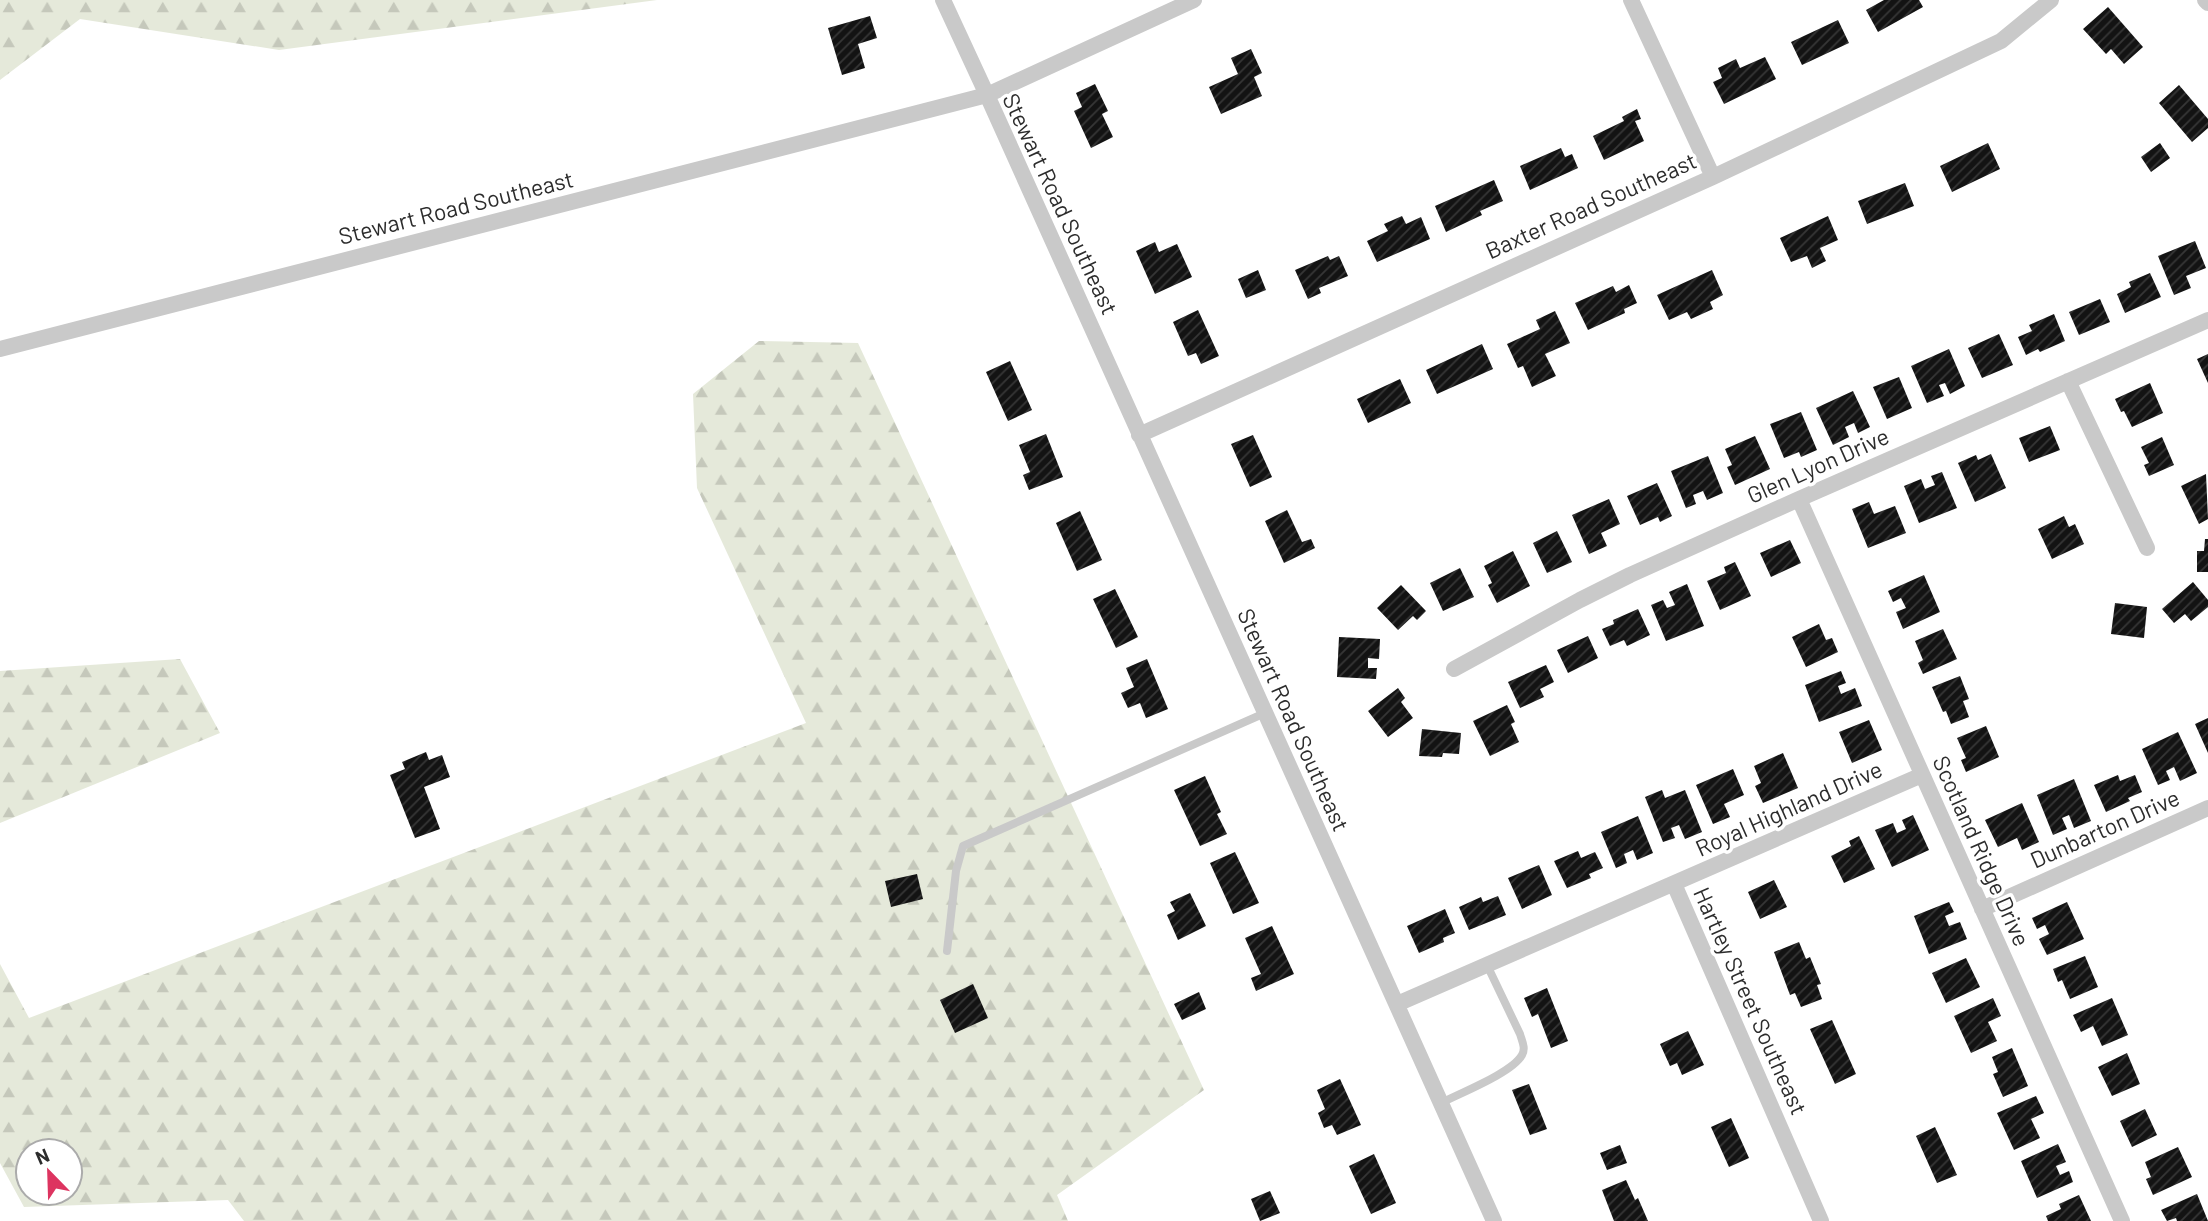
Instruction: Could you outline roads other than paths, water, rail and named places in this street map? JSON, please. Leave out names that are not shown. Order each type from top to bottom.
[{"type":"street","points":[[943,0],[987,94],[1194,0]]},
{"type":"street","points":[[1631,0],[1713,177]]},
{"type":"street","name":"Baxter Road Southeast","points":[[1139,435],[1713,177],[2001,41],[2051,0]]},
{"type":"street","name":"Stewart Road Southeast","points":[[0,349],[987,94],[1494,1221]]},
{"type":"street","name":"Glen Lyon Drive","points":[[1454,669],[1590,595],[1799,499],[2208,320]]},
{"type":"street","points":[[2068,381],[2147,548]]},
{"type":"street","name":"Scotland Ridge Drive","points":[[1799,499],[2122,1221]]},
{"type":"street","name":"Royal Highland Drive","points":[[1674,884],[1922,775]]},
{"type":"street","name":"Dunbarton Drive","points":[[1982,909],[2208,808]]},
{"type":"street","name":"Hartley Street Southeast","points":[[1397,1004],[1674,884],[1821,1221]]},
{"type":"lane","points":[[947,951],[956,871],[963,846],[1265,713]]},
{"type":"lane","points":[[1441,1102],[1512,1067],[1523,1053],[1524,1045],[1514,1018],[1488,965]]}]
